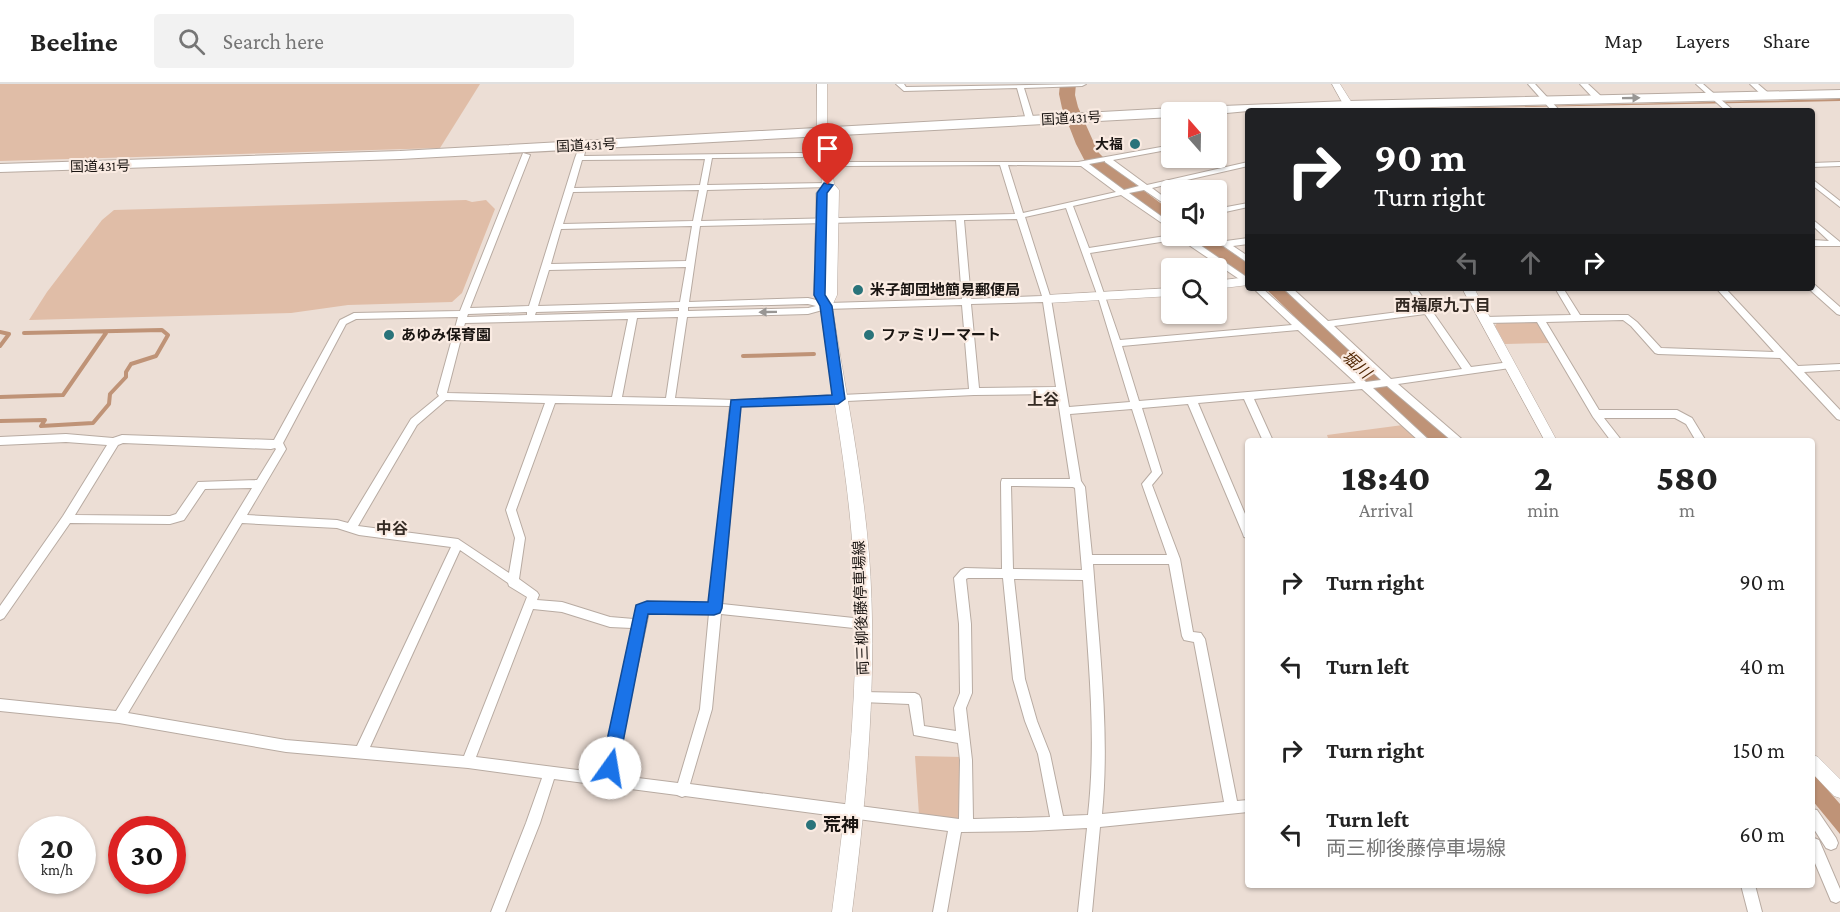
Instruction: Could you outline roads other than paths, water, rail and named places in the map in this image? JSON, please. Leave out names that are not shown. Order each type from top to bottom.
[{"type":"highway","name":"国道431号","points":[[1350,108],[1551,106],[1599,99],[1840,94]]},
{"type":"highway","points":[[1765,108],[1840,106]]},
{"type":"highway","name":"国道431号","points":[[1227,111],[1245,111]]},
{"type":"highway","name":"国道431号","points":[[1090,121],[1161,114]]},
{"type":"highway","points":[[1227,120],[1245,119]]},
{"type":"highway","name":"国道431号","points":[[0,174],[270,167],[526,155],[580,155],[1030,120],[1061,122]]},
{"type":"highway","name":"国道431号","points":[[0,168],[343,158],[1061,122],[1161,121]]},
{"type":"main road","name":"両三柳後藤停車場線","points":[[822,84],[823,135],[828,185],[822,193],[827,221],[820,295],[826,306],[838,399],[850,462],[861,554],[863,624],[862,697],[855,811],[842,912]]},
{"type":"street","points":[[900,84],[904,88],[1081,84]]},
{"type":"street","points":[[1336,84],[1350,108]]},
{"type":"street","points":[[1531,84],[1551,106]]},
{"type":"street","points":[[1584,84],[1599,99]]},
{"type":"street","points":[[1699,84],[1726,108]]},
{"type":"street","points":[[1754,84],[1768,96]]},
{"type":"street","points":[[1020,85],[1030,120]]},
{"type":"street","points":[[846,164],[1084,163],[1161,149]]},
{"type":"street","points":[[444,397],[442,393],[463,315],[526,155]]},
{"type":"street","points":[[531,313],[580,155],[800,155]]},
{"type":"street","points":[[670,402],[696,225],[709,156]]},
{"type":"street","points":[[1107,160],[1161,199]]},
{"type":"street","points":[[1003,163],[1047,299],[1076,483],[1080,487],[1099,734],[1096,819],[1085,912]]},
{"type":"street","points":[[1084,163],[1161,220]]},
{"type":"street","points":[[1815,165],[1840,164]]},
{"type":"street","points":[[558,227],[1020,216],[1245,165]]},
{"type":"street","points":[[1815,184],[1840,205]]},
{"type":"street","points":[[569,190],[828,185]]},
{"type":"street","points":[[1815,190],[1821,189]]},
{"type":"street","points":[[1070,205],[1102,297],[1157,473],[1147,484],[1174,559],[1188,636],[1200,639],[1232,808]]},
{"type":"street","points":[[1227,210],[1245,206]]},
{"type":"street","points":[[960,219],[974,392]]},
{"type":"street","points":[[1815,224],[1838,244]]},
{"type":"street","points":[[1086,251],[1161,239]]},
{"type":"street","points":[[1227,244],[1245,241]]},
{"type":"street","points":[[1815,243],[1838,244]]},
{"type":"street","points":[[1227,245],[1245,258]]},
{"type":"street","points":[[1196,246],[1245,281]]},
{"type":"street","points":[[545,267],[691,264]]},
{"type":"street","points":[[1227,284],[1245,282]]},
{"type":"street","points":[[1815,290],[1840,312]]},
{"type":"street","points":[[1260,291],[1422,438]]},
{"type":"street","points":[[1290,291],[1390,383],[1455,438]]},
{"type":"street","points":[[1415,291],[1469,371]]},
{"type":"street","points":[[1470,291],[1549,438]]},
{"type":"street","points":[[1561,291],[1577,318]]},
{"type":"street","points":[[1723,291],[1840,416]]},
{"type":"street","points":[[0,441],[66,438],[114,442],[122,439],[271,446],[278,443],[343,322],[354,316],[685,309],[808,311],[826,306],[1102,297],[1161,293]]},
{"type":"street","points":[[531,313],[633,315],[685,309]]},
{"type":"street","points":[[1327,324],[1428,311]]},
{"type":"street","points":[[615,401],[633,315]]},
{"type":"street","points":[[1539,318],[1596,414],[1615,438]]},
{"type":"street","points":[[1485,320],[1628,318],[1656,349],[1662,351],[1783,355]]},
{"type":"street","points":[[1116,343],[1300,327]]},
{"type":"street","points":[[1066,411],[1363,386],[1509,365]]},
{"type":"street","points":[[1796,369],[1840,367]]},
{"type":"street","points":[[351,528],[414,422],[444,397],[735,403],[1062,390]]},
{"type":"street","points":[[1248,397],[1267,438]]},
{"type":"street","points":[[513,583],[520,538],[519,528],[512,517],[511,510],[551,400]]},
{"type":"street","points":[[1192,401],[1245,527]]},
{"type":"street","points":[[682,791],[706,709],[735,403]]},
{"type":"street","points":[[1596,414],[1677,414],[1689,421],[1699,438]]},
{"type":"street","points":[[0,615],[67,519],[114,442]]},
{"type":"street","points":[[119,717],[281,449],[278,443]]},
{"type":"street","points":[[1058,822],[1044,754],[1031,721],[1019,679],[1008,574],[1006,482],[1076,483]]},
{"type":"street","points":[[67,519],[170,520],[180,517],[202,485],[260,484]]},
{"type":"street","points":[[239,519],[337,524],[359,531],[458,543],[533,595],[468,762]]},
{"type":"street","points":[[361,752],[458,543]]},
{"type":"street","points":[[1087,560],[1174,559]]},
{"type":"street","points":[[940,912],[961,825],[966,760],[960,708],[966,693],[965,624],[960,578],[965,573],[1088,575]]},
{"type":"street","points":[[530,604],[562,607],[610,622],[640,624]]},
{"type":"street","points":[[606,780],[642,610],[647,607],[714,608],[863,624]]},
{"type":"street","points":[[862,697],[915,699],[918,731],[962,738]]},
{"type":"street","points":[[0,705],[119,717],[286,746],[468,762],[961,825],[1023,825],[1245,807]]},
{"type":"street","points":[[1815,765],[1840,790]]},
{"type":"street","points":[[498,912],[550,773]]},
{"type":"street","points":[[1815,819],[1835,842]]},
{"type":"street","points":[[1815,845],[1835,842]]},
{"type":"street","points":[[1815,849],[1836,896]]},
{"type":"street","points":[[1749,888],[1755,912]]},
{"type":"water","points":[[1060,84],[1076,84],[1075,95],[1078,107],[1098,152],[1115,169],[1161,204],[1161,217],[1087,165],[1076,144],[1059,94]]},
{"type":"water","points":[[1840,99],[1840,101],[1448,108]]},
{"type":"water","points":[[1202,246],[1222,246],[1245,261],[1245,277],[1227,264],[1227,258],[1219,258]]},
{"type":"water","name":"堀川","points":[[1268,291],[1287,291],[1450,438],[1428,438],[1358,378]]},
{"type":"water","points":[[1815,775],[1840,804],[1840,834],[1815,804]]},
{"type":"waterway","points":[[0,421],[45,420],[41,426],[93,423],[109,404],[110,394],[126,377],[131,364],[156,356],[168,335],[162,330],[24,333]]},
{"type":"waterway","points":[[0,332],[9,334],[0,346]]},
{"type":"waterway","points":[[0,397],[63,395],[106,333]]},
{"type":"waterway","points":[[743,356],[814,354]]},
{"type":"place","name":"大福","points":[[1135,144]]},
{"type":"place","name":"米子卸団地簡易郵便局","points":[[858,290]]},
{"type":"place","name":"あゆみ保育園","points":[[389,335]]},
{"type":"place","name":"ファミリーマート","points":[[869,335]]},
{"type":"place","name":"荒神","points":[[811,825]]},
{"type":"district","name":"西福原九丁目","points":[[1443,305]]},
{"type":"district","name":"上谷","points":[[1043,399]]},
{"type":"district","name":"中谷","points":[[392,528]]}]
